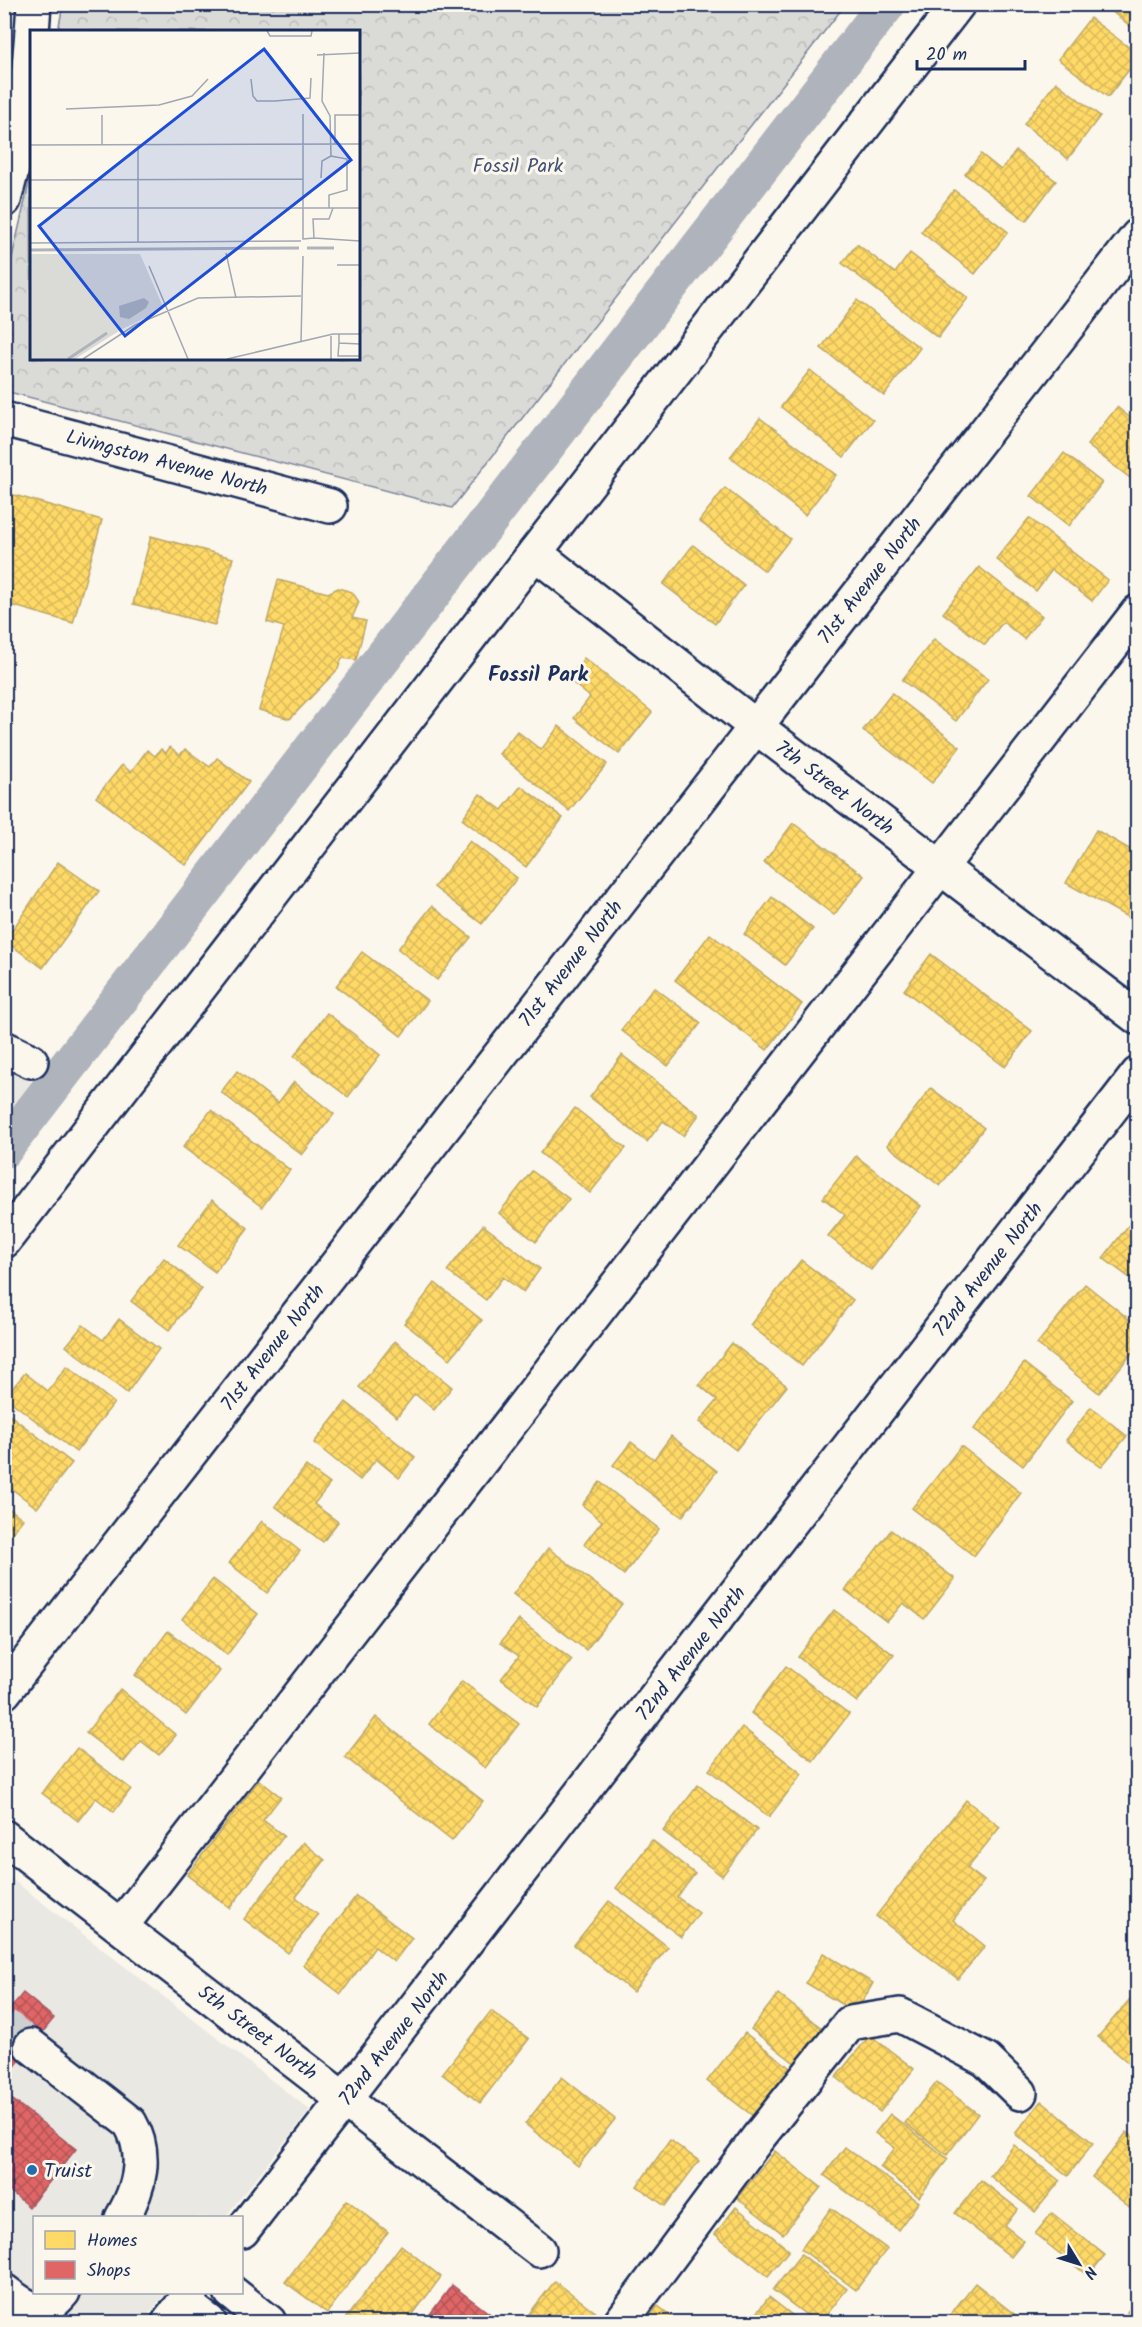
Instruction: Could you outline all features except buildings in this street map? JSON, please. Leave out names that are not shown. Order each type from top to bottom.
[{"type":"street","points":[[32,30],[34,4]]},
{"type":"street","points":[[4,1241],[958,4]]},
{"type":"street","points":[[4,200],[24,123],[30,55]]},
{"type":"street","name":"71st Avenue North","points":[[4,1692],[1137,236]]},
{"type":"street","name":"Livingston Avenue North","points":[[4,419],[330,506]]},
{"type":"street","name":"7th Street North","points":[[535,553],[755,726],[1137,1018]]},
{"type":"street","points":[[121,1926],[1137,612]]},
{"type":"street","name":"72nd Avenue North","points":[[243,2230],[1137,1074]]},
{"type":"street","name":"5th Street North","points":[[4,1837],[539,2250]]},
{"type":"street","points":[[621,2322],[756,2139],[850,2022],[900,2015],[986,2060],[1020,2093]]},
{"type":"street","points":[[32,2046],[130,2122],[141,2149],[140,2171],[131,2202],[123,2216]]},
{"type":"street","points":[[4,2291],[28,2308],[37,2310],[48,2306],[61,2294]]},
{"type":"street","points":[[234,2294],[269,2322]]},
{"type":"shaded area","points":[[5,1069],[40,1086],[5,1145]]},
{"type":"shaded area","points":[[4,1873],[310,2110],[226,2216],[33,2216],[33,2294],[165,2294],[142,2322],[5,2322]]},
{"type":"green space","name":"Fossil Park","points":[[63,4],[845,5],[452,508],[5,391],[5,288],[30,179],[30,360],[360,360],[360,30],[58,30]]},
{"type":"waterway","points":[[4,1149],[887,4]]},
{"type":"tunnel","points":[[4,2024],[31,2046]]},
{"type":"place","name":"Truist","points":[[32,2170]]},
{"type":"district","name":"Fossil Park","points":[[538,674]]}]
